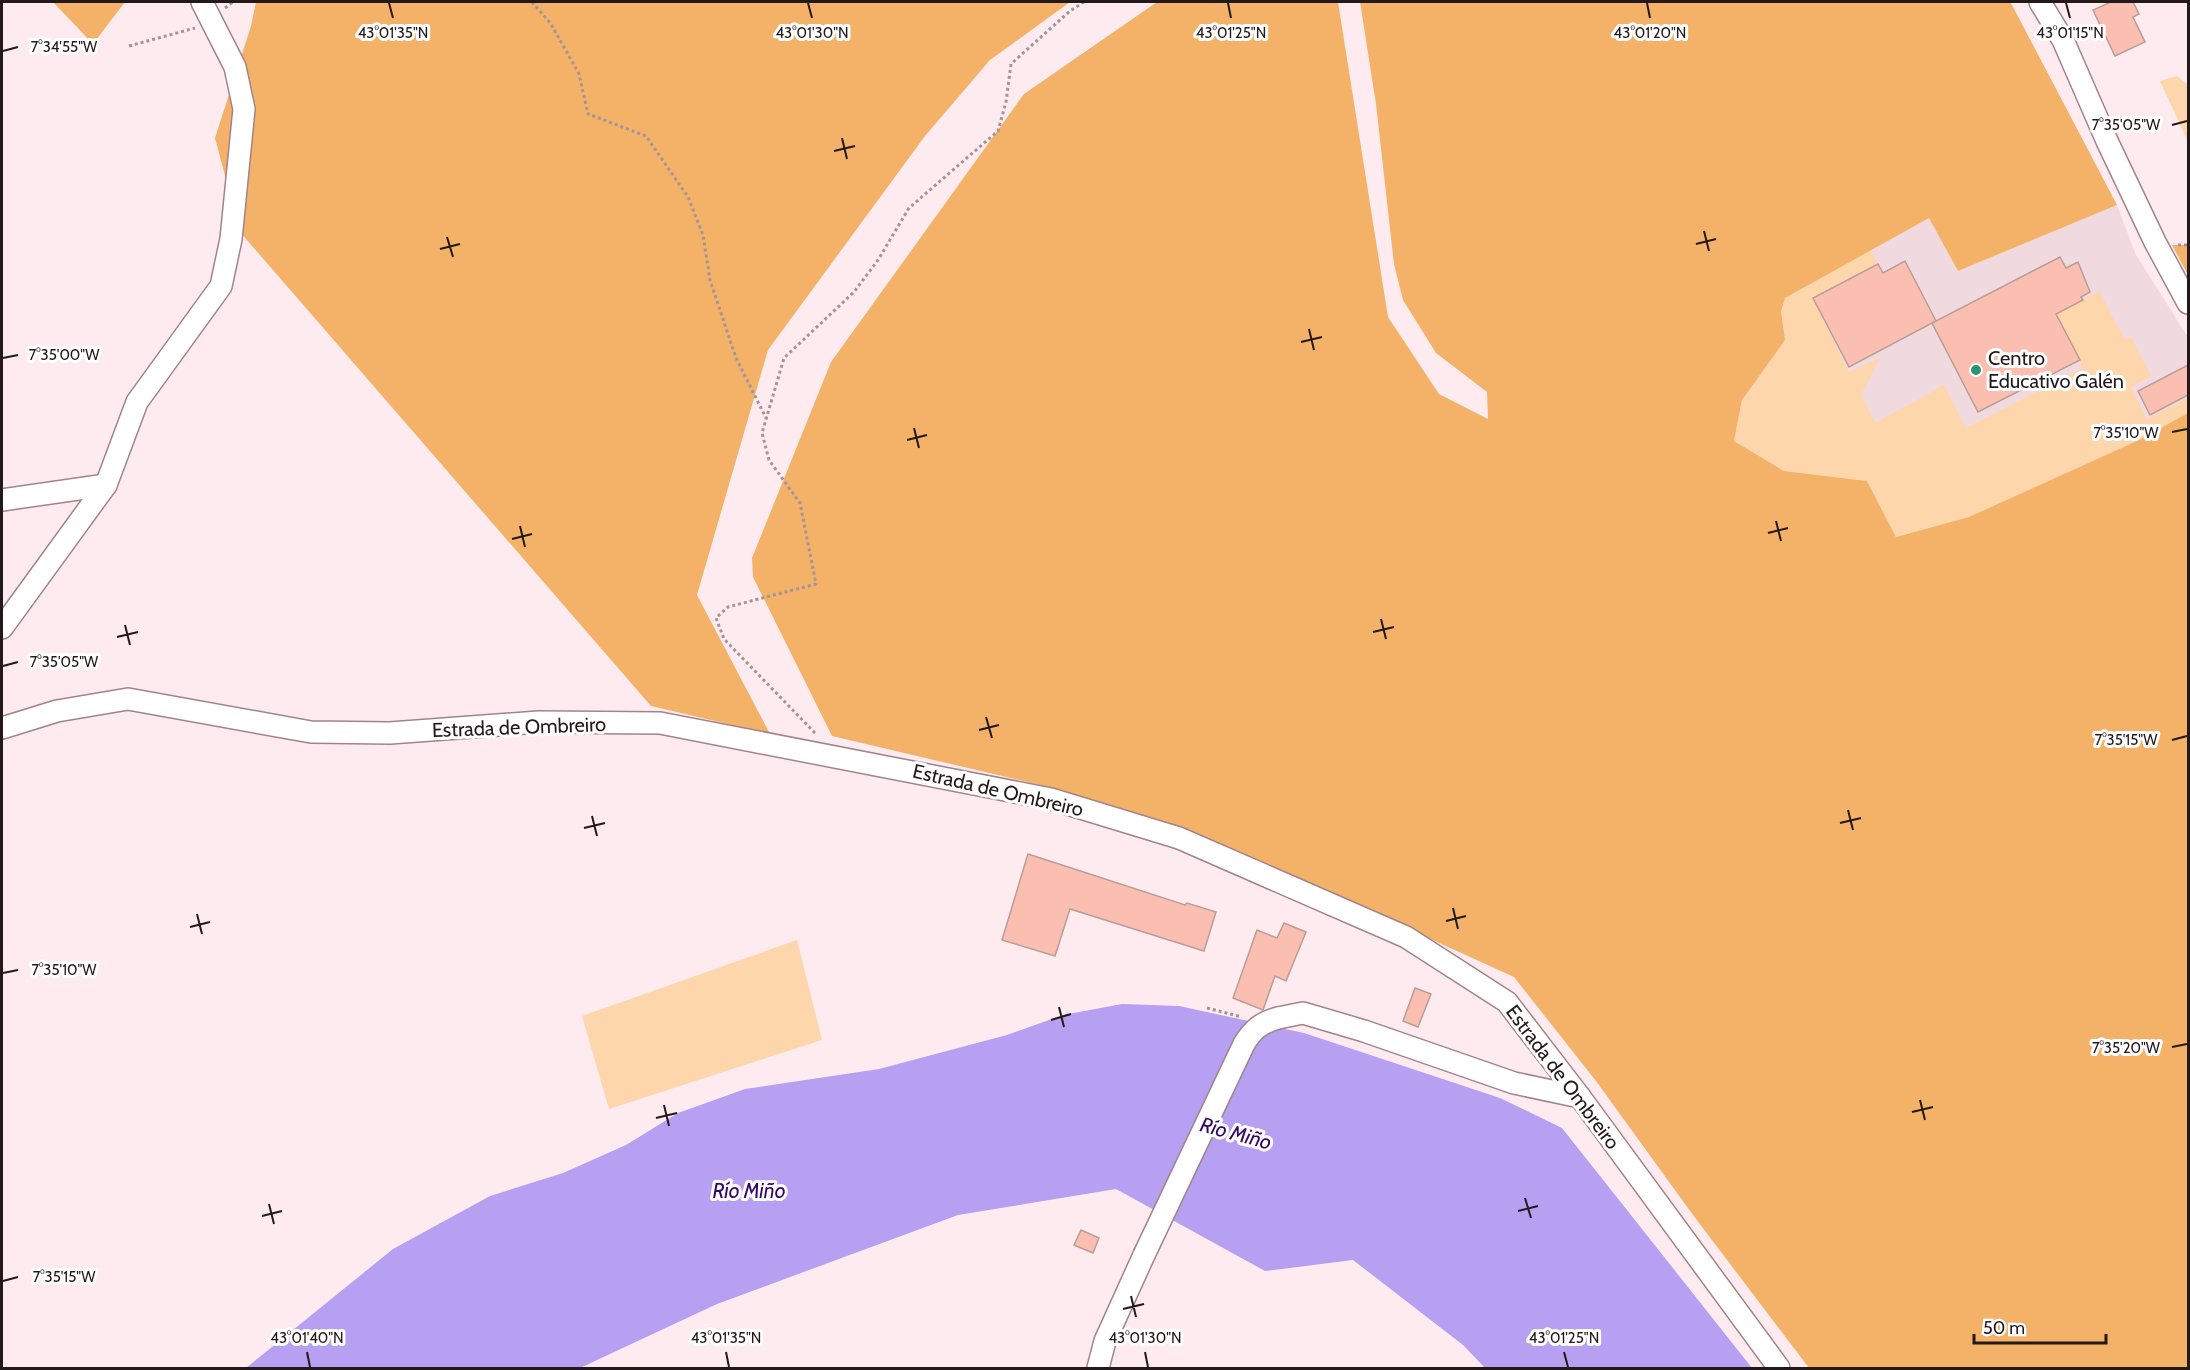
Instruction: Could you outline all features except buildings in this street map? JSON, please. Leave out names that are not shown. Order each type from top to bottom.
[{"type":"street","points":[[2,628],[106,485],[137,402],[221,286],[231,239],[244,109],[236,67],[202,2]]},
{"type":"street","points":[[2040,2],[2063,40],[2107,141],[2155,242],[2188,303]]},
{"type":"street","points":[[2,500],[106,485]]},
{"type":"street","name":"Estrada de Ombreiro","points":[[2,728],[57,711],[128,699],[311,732],[390,733],[538,722],[660,723],[1051,799],[1179,838],[1406,937],[1507,1002],[1580,1097],[1779,1368]]},
{"type":"street","points":[[1098,1368],[1105,1341],[1244,1044],[1253,1029],[1263,1022],[1303,1013],[1364,1031],[1514,1083],[1580,1097]]},
{"type":"path","points":[[532,2],[551,24],[579,74],[588,114],[646,136],[688,197],[703,235],[710,280],[736,357],[766,419]]},
{"type":"path","points":[[819,735],[724,639],[716,618],[728,607],[816,584],[800,503],[769,460],[762,433],[784,358],[854,292],[878,260],[909,208],[998,131],[1006,102],[1011,64],[1070,11],[1084,2]]},
{"type":"path","points":[[129,46],[214,23]]},
{"type":"shaded area","points":[[53,2],[125,2],[93,44]]},
{"type":"shaded area","points":[[256,2],[1070,2],[990,60],[925,136],[768,350],[697,595],[770,734],[651,706],[240,232],[215,138],[251,26]]},
{"type":"shaded area","points":[[1157,2],[1338,2],[1388,317],[1439,394],[1488,419],[1487,392],[1436,353],[1403,300],[1394,264],[1376,104],[1360,2],[2010,2],[2117,205],[1958,271],[1929,218],[1785,298],[1781,311],[1785,340],[1742,400],[1734,441],[1784,471],[1867,481],[1896,537],[1969,517],[2139,440],[2188,413],[2188,1368],[1809,1368],[1693,1215],[1596,1081],[1514,977],[1325,891],[1154,819],[1053,788],[832,736],[753,577],[752,558],[831,362],[1024,94]]},
{"type":"shaded area","points":[[2177,76],[2188,85],[2188,142],[2160,81]]},
{"type":"shaded area","name":"Centro Educativo Galén","points":[[2117,205],[2136,255],[2188,337],[2188,413],[2139,440],[1969,517],[1742,400],[1785,298],[1930,217],[1958,271]]},
{"type":"shaded area","points":[[2172,245],[2188,245],[2188,275]]},
{"type":"shaded area","points":[[1870,250],[1878,264],[1813,299],[1849,372],[1881,357],[1861,395],[1875,423],[1944,385],[1966,428],[2083,368],[2056,314],[2099,291],[2125,340],[2131,337],[2151,376],[2131,387],[2147,419],[2188,398],[2188,413],[2139,440],[1969,517],[1896,537],[1867,481],[1784,471],[1734,441],[1742,400],[1785,340],[1781,311],[1785,298]]},
{"type":"shaded area","points":[[797,940],[822,1040],[609,1109],[582,1016]]},
{"type":"water","name":"Río Miño","points":[[1122,1004],[1179,1006],[1304,1033],[1500,1098],[1562,1128],[1752,1368],[1485,1368],[1463,1345],[1353,1260],[1265,1271],[1116,1189],[958,1215],[717,1304],[580,1368],[246,1368],[393,1249],[490,1196],[563,1173],[626,1145],[678,1113],[745,1089],[879,1069],[1007,1035],[1063,1015]]},
{"type":"place","name":"Centro Educativo Galén","points":[[1976,370]]}]
